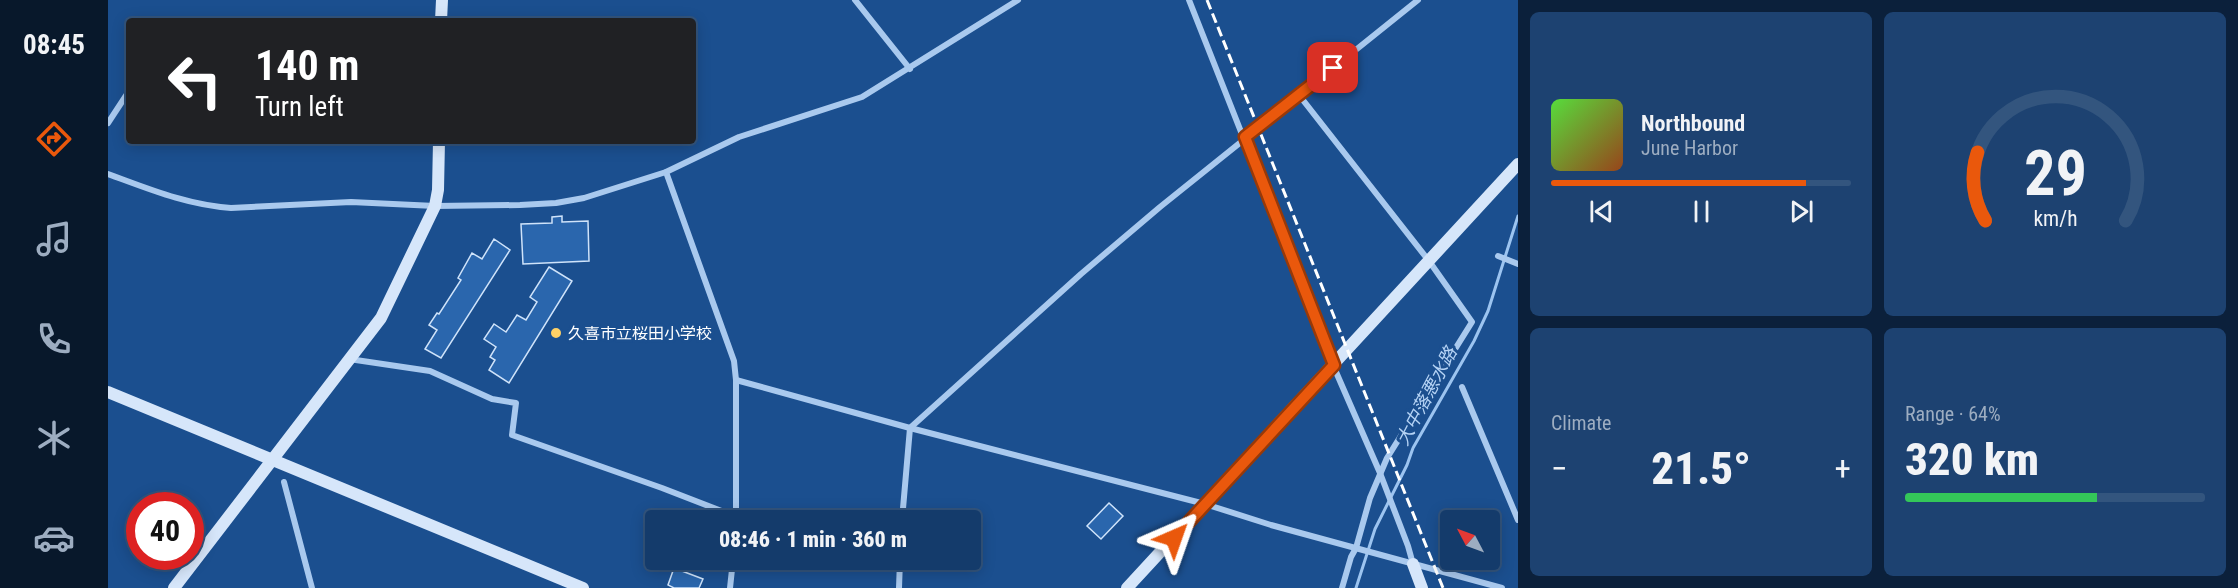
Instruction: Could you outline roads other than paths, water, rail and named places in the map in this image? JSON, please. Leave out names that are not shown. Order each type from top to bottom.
[{"type":"street","points":[[441,0],[441,18]]},
{"type":"street","points":[[855,0],[910,69]]},
{"type":"street","points":[[108,174],[164,195],[212,207],[252,208],[351,202],[435,206],[564,202],[584,198],[666,172],[739,137],[862,97],[1018,0]]},
{"type":"street","points":[[1189,0],[1334,365],[1380,473],[1422,588]]},
{"type":"street","points":[[903,510],[910,428],[1081,274],[1245,137],[1418,0]]},
{"type":"street","points":[[1299,95],[1429,261],[1472,322],[1387,458],[1370,498],[1359,548],[1351,557],[1342,588]]},
{"type":"street","points":[[108,123],[126,96]]},
{"type":"street","points":[[175,587],[381,318],[435,206],[438,190],[439,144]]},
{"type":"street","points":[[1127,588],[1518,164]]},
{"type":"street","points":[[666,172],[729,342],[736,380],[737,510]]},
{"type":"street","points":[[1497,256],[1515,263]]},
{"type":"street","points":[[349,358],[430,371],[492,399],[516,403],[512,435],[662,488],[715,510]]},
{"type":"street","points":[[736,380],[910,428],[1205,504],[1271,525],[1502,588]]},
{"type":"street","points":[[1462,387],[1518,520]]},
{"type":"street","points":[[108,392],[583,588]]},
{"type":"street","points":[[284,482],[312,588]]},
{"type":"street","points":[[730,588],[732,570]]},
{"type":"street","points":[[899,588],[900,570]]},
{"type":"waterway","name":"大中落悪水路","points":[[1356,588],[1375,529],[1413,448],[1474,341],[1488,311],[1518,216]]},
{"type":"railway","points":[[1207,0],[1443,588]]},
{"type":"place","name":"久喜市立桜田小学校","points":[[556,333]]}]
